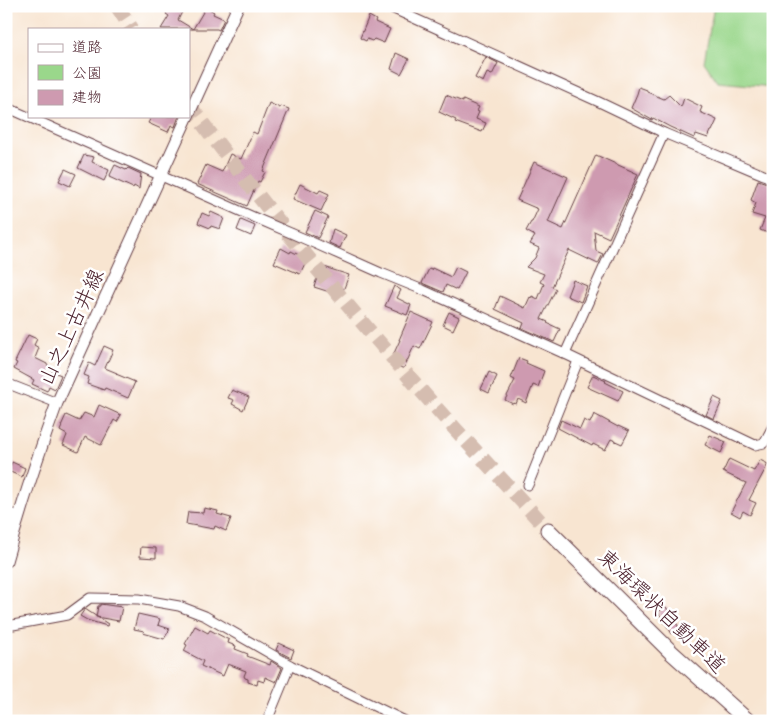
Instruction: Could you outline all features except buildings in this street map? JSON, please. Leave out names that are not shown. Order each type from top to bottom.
[{"type":"highway","name":"東海環状自動車道","points":[[548,530],[671,652],[748,721]]},
{"type":"main road","name":"山之上古井線","points":[[190,112],[238,6]]},
{"type":"main road","name":"山之上古井線","points":[[6,561],[42,443],[57,403],[187,118]]},
{"type":"street","points":[[393,7],[664,132],[773,179]]},
{"type":"street","points":[[6,107],[28,117]]},
{"type":"street","points":[[31,118],[565,354],[755,445],[764,443],[773,426]]},
{"type":"street","points":[[565,354],[664,132]]},
{"type":"street","points":[[528,485],[578,361]]},
{"type":"street","points":[[6,383],[57,403]]},
{"type":"street","points":[[6,512],[19,516]]},
{"type":"street","points":[[6,624],[13,625],[67,615],[90,598],[139,599],[179,606],[205,616],[290,666],[405,721]]},
{"type":"street","points":[[266,721],[290,666]]},
{"type":"green space","points":[[714,6],[773,6],[773,87],[718,82],[704,62]]},
{"type":"tunnel","points":[[117,6],[131,28]]},
{"type":"tunnel","points":[[190,106],[279,222],[373,335],[438,410],[548,530]]}]
